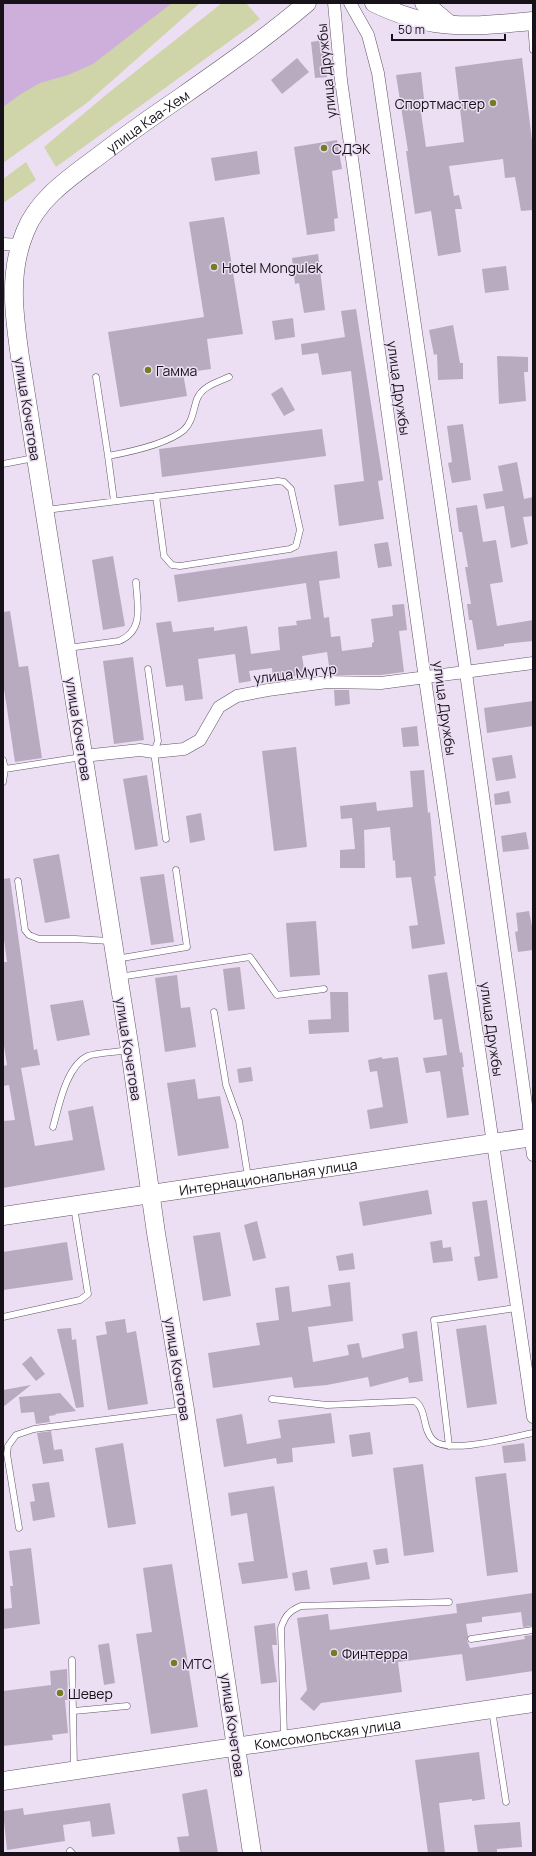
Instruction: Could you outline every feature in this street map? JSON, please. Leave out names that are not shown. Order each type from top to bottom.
[{"type":"main road","name":"улица Каа-Хем","points":[[12,244],[45,201],[71,177],[126,135],[242,54],[307,3]]},
{"type":"main road","points":[[374,3],[414,18],[450,25],[532,21]]},
{"type":"main road","points":[[424,3],[450,25]]},
{"type":"main road","name":"улица Кочетова","points":[[12,244],[14,279],[13,303],[36,458],[130,1050],[252,1853]]},
{"type":"main road","name":"Интернациональная улица","points":[[3,1216],[532,1138]]},
{"type":"main road","name":"Комсомольская улица","points":[[3,1781],[533,1703]]},
{"type":"street","name":"улица Дружбы","points":[[334,3],[341,80],[425,679],[516,1308],[529,1369],[533,1417]]},
{"type":"street","name":"улица Дружбы","points":[[350,3],[368,35],[378,73],[466,673],[532,1138],[533,1155]]},
{"type":"street","name":"улица Мугур","points":[[83,756],[140,750],[154,752],[184,748],[200,740],[219,708],[237,696],[268,690],[328,682],[381,683],[425,679],[533,663]]},
{"type":"lane","points":[[532,21],[533,50]]},
{"type":"lane","points":[[96,377],[114,501]]},
{"type":"lane","points":[[108,456],[138,450],[166,439],[184,429],[194,415],[198,398],[208,386],[229,377]]},
{"type":"lane","points":[[3,464],[36,458]]},
{"type":"lane","points":[[44,510],[114,501],[278,481],[284,482],[291,489],[300,530],[296,546],[282,551],[180,566],[172,565],[164,556],[156,496]]},
{"type":"lane","points":[[66,648],[120,641],[127,638],[137,624],[136,582]]},
{"type":"lane","points":[[148,669],[158,741],[154,752],[166,839]]},
{"type":"lane","points":[[5,769],[83,756]]},
{"type":"lane","points":[[3,760],[5,769],[3,782]]},
{"type":"lane","points":[[116,968],[187,947],[176,870]]},
{"type":"lane","points":[[18,881],[25,930],[29,935],[39,939],[112,941]]},
{"type":"lane","points":[[116,968],[250,957],[277,995],[324,989]]},
{"type":"lane","points":[[214,1012],[226,1085],[239,1121],[249,1180]]},
{"type":"lane","points":[[53,1127],[65,1086],[76,1066],[88,1056],[130,1050]]},
{"type":"lane","points":[[3,1317],[80,1300],[88,1294],[74,1205]]},
{"type":"lane","points":[[450,1446],[434,1320],[516,1308]]},
{"type":"lane","points":[[272,1398],[327,1405],[415,1401],[421,1408],[427,1432],[434,1440],[450,1446],[459,1447],[533,1433]]},
{"type":"lane","points":[[18,1528],[7,1454],[11,1440],[16,1435],[34,1429],[185,1410]]},
{"type":"lane","points":[[284,1739],[281,1628],[284,1618],[291,1610],[300,1606],[449,1602]]},
{"type":"lane","points":[[471,1639],[533,1630]]},
{"type":"lane","points":[[72,1660],[74,1770]]},
{"type":"lane","points":[[74,1711],[127,1706]]},
{"type":"lane","points":[[492,1709],[506,1802]]},
{"type":"green space","points":[[3,3],[200,3],[88,102],[3,163]]},
{"type":"green space","points":[[222,3],[246,3],[260,19],[56,167],[44,147],[107,94]]},
{"type":"green space","points":[[26,162],[36,180],[3,203],[3,179]]},
{"type":"shaded area","points":[[3,3],[172,3],[93,64],[68,75],[40,83],[3,107]]},
{"type":"building","points":[[323,40],[327,77],[315,78],[311,42]]},
{"type":"building","points":[[297,58],[309,72],[282,94],[271,80]]},
{"type":"building","points":[[522,58],[533,149],[533,210],[521,211],[515,177],[505,178],[503,159],[449,166],[454,196],[459,195],[462,209],[455,209],[461,252],[438,256],[431,211],[415,214],[406,151],[408,151],[396,75],[421,72],[424,99],[419,99],[426,147],[464,142],[455,67]]},
{"type":"building","points":[[337,140],[342,169],[332,171],[338,218],[334,219],[335,231],[307,235],[294,147]]},
{"type":"building","points":[[257,151],[260,174],[215,181],[211,158]]},
{"type":"building","name":"Гамма","points":[[224,217],[243,334],[207,339],[211,369],[183,373],[187,396],[120,407],[108,332],[204,317],[189,222]]},
{"type":"building","points":[[318,254],[325,310],[304,313],[299,283],[295,284],[292,258]]},
{"type":"building","points":[[506,266],[509,290],[485,293],[482,269]]},
{"type":"building","points":[[356,309],[383,480],[378,481],[384,519],[339,526],[334,485],[364,481],[351,371],[322,375],[318,353],[302,355],[301,344],[345,337],[341,311]]},
{"type":"building","points":[[293,318],[295,337],[275,340],[272,321]]},
{"type":"building","points":[[453,325],[460,363],[463,363],[463,379],[438,380],[437,354],[434,355],[429,330]]},
{"type":"building","points":[[497,356],[528,357],[528,372],[524,372],[526,401],[499,404]]},
{"type":"building","points":[[282,387],[295,410],[284,416],[271,394]]},
{"type":"building","points":[[463,424],[471,480],[452,483],[448,463],[452,462],[447,426]]},
{"type":"building","points":[[322,429],[326,456],[162,477],[159,449]]},
{"type":"building","points":[[517,462],[524,499],[533,497],[533,516],[523,517],[528,544],[511,548],[504,506],[486,509],[483,494],[503,491],[498,466]]},
{"type":"building","points":[[477,505],[483,542],[496,540],[503,582],[490,584],[497,626],[533,620],[533,641],[504,644],[504,646],[477,650],[472,620],[469,620],[467,604],[471,604],[465,567],[468,567],[462,532],[459,532],[456,508]]},
{"type":"building","points":[[388,542],[392,566],[378,568],[374,544]]},
{"type":"building","points":[[337,551],[340,578],[319,581],[324,618],[329,617],[331,637],[340,636],[342,651],[372,647],[372,643],[374,642],[371,619],[393,616],[392,605],[404,604],[407,630],[399,631],[404,672],[381,675],[332,675],[332,673],[330,673],[327,652],[302,656],[305,675],[273,679],[272,668],[249,671],[251,681],[239,683],[235,654],[198,659],[203,699],[185,701],[183,685],[166,687],[156,623],[171,621],[173,632],[214,627],[214,631],[247,626],[251,654],[280,650],[278,627],[297,625],[296,621],[311,619],[306,583],[178,602],[174,575]]},
{"type":"building","points":[[113,556],[125,626],[103,630],[92,560]]},
{"type":"building","points":[[10,611],[19,667],[28,666],[42,758],[15,762],[3,682],[3,612]]},
{"type":"building","points":[[133,657],[144,740],[114,744],[103,661]]},
{"type":"building","points":[[334,690],[349,690],[350,704],[335,706]]},
{"type":"building","points":[[533,701],[533,726],[487,733],[484,708]]},
{"type":"building","points":[[417,726],[419,746],[403,747],[401,728]]},
{"type":"building","points":[[296,747],[307,847],[274,851],[262,751]]},
{"type":"building","points":[[512,755],[516,778],[496,781],[492,758]]},
{"type":"building","points":[[424,770],[428,813],[430,812],[436,876],[434,876],[445,944],[412,949],[409,926],[418,925],[411,877],[396,878],[390,827],[364,830],[365,868],[340,868],[340,850],[355,849],[352,818],[341,819],[340,806],[376,802],[377,811],[413,807],[410,771]]},
{"type":"building","points":[[147,775],[158,846],[135,850],[123,779]]},
{"type":"building","points":[[509,791],[511,803],[495,805],[494,794]]},
{"type":"building","points":[[201,813],[205,840],[190,843],[186,816]]},
{"type":"building","points":[[526,832],[529,849],[503,852],[501,836]]},
{"type":"building","points":[[59,854],[70,918],[45,923],[33,859]]},
{"type":"building","points":[[164,874],[174,942],[151,945],[140,877]]},
{"type":"building","points":[[10,878],[34,1050],[37,1049],[40,1065],[21,1068],[35,1146],[73,1140],[68,1111],[93,1106],[105,1170],[3,1188],[3,1121],[15,1120],[9,1085],[3,1086],[3,1066],[7,1065],[3,1039],[3,962],[7,962],[3,932],[3,879]]},
{"type":"building","points":[[529,911],[533,931],[533,950],[518,952],[515,932],[518,931],[516,913]]},
{"type":"building","points":[[316,921],[320,975],[290,977],[286,923]]},
{"type":"building","points":[[240,967],[245,1009],[228,1011],[223,969]]},
{"type":"building","points":[[447,972],[460,1053],[462,1052],[464,1067],[462,1067],[469,1115],[447,1118],[440,1071],[426,1073],[423,1058],[447,1055],[442,1019],[434,1020],[428,975]]},
{"type":"building","points":[[177,975],[181,1008],[190,1007],[196,1047],[165,1052],[155,978]]},
{"type":"building","points":[[330,992],[348,992],[349,1032],[309,1034],[308,1020],[331,1019]]},
{"type":"building","points":[[83,1000],[90,1035],[57,1041],[50,1005]]},
{"type":"building","points":[[382,1057],[382,1059],[398,1057],[408,1123],[370,1129],[367,1110],[383,1107],[377,1071],[370,1072],[368,1060]]},
{"type":"building","points":[[251,1067],[253,1081],[239,1083],[237,1069]]},
{"type":"building","points":[[195,1079],[198,1099],[220,1096],[229,1148],[178,1156],[167,1083]]},
{"type":"building","points":[[428,1190],[432,1214],[363,1226],[359,1202]]},
{"type":"building","points":[[487,1200],[498,1278],[478,1281],[474,1257],[480,1256],[472,1202]]},
{"type":"building","points":[[257,1221],[266,1258],[253,1261],[244,1225]]},
{"type":"building","points":[[220,1232],[231,1296],[203,1301],[193,1236]]},
{"type":"building","points":[[442,1240],[443,1248],[451,1247],[453,1261],[433,1263],[430,1242]]},
{"type":"building","points":[[67,1242],[73,1280],[3,1290],[3,1252]]},
{"type":"building","points":[[353,1253],[355,1269],[339,1271],[336,1256]]},
{"type":"building","points":[[350,1282],[353,1321],[308,1327],[313,1362],[349,1355],[347,1345],[359,1343],[362,1358],[404,1348],[402,1334],[417,1331],[423,1381],[409,1383],[408,1377],[370,1387],[368,1377],[327,1385],[294,1388],[292,1377],[213,1388],[208,1353],[260,1345],[256,1323],[279,1320],[275,1288],[289,1286],[292,1312],[331,1306],[328,1285]]},
{"type":"building","points":[[125,1319],[127,1333],[136,1331],[148,1404],[108,1410],[96,1336],[107,1334],[105,1322]]},
{"type":"building","points":[[486,1325],[497,1404],[467,1408],[456,1329]]},
{"type":"building","points":[[71,1328],[72,1340],[76,1339],[84,1407],[76,1408],[57,1329]]},
{"type":"building","points":[[31,1356],[45,1374],[36,1381],[22,1364]]},
{"type":"building","points":[[31,1385],[3,1407],[3,1390]]},
{"type":"building","points":[[60,1393],[76,1411],[55,1414],[56,1415],[49,1416],[50,1422],[36,1424],[34,1412],[21,1413],[19,1397]]},
{"type":"building","points":[[331,1413],[335,1443],[292,1448],[293,1462],[277,1464],[276,1458],[224,1467],[216,1419],[242,1414],[247,1444],[281,1438],[278,1420]]},
{"type":"building","points":[[51,1431],[54,1450],[62,1449],[64,1461],[43,1464],[37,1433]]},
{"type":"building","points":[[370,1432],[373,1454],[352,1457],[349,1435]]},
{"type":"building","points":[[123,1443],[136,1524],[108,1528],[95,1448]]},
{"type":"building","points":[[524,1443],[526,1461],[504,1463],[502,1446]]},
{"type":"building","points":[[423,1464],[434,1552],[404,1556],[393,1468]]},
{"type":"building","points":[[506,1473],[518,1572],[487,1576],[475,1477]]},
{"type":"building","points":[[49,1482],[55,1517],[33,1521],[30,1502],[35,1501],[32,1484]]},
{"type":"building","points":[[274,1486],[288,1578],[242,1584],[238,1563],[254,1561],[247,1513],[231,1516],[228,1493]]},
{"type":"building","points":[[31,1548],[40,1624],[3,1629],[3,1609],[12,1608],[10,1586],[13,1586],[9,1551]]},
{"type":"building","points":[[387,1548],[389,1563],[376,1565],[373,1550]]},
{"type":"building","points":[[367,1562],[370,1579],[333,1585],[330,1568]]},
{"type":"building","points":[[172,1564],[198,1727],[151,1734],[136,1634],[152,1632],[143,1568]]},
{"type":"building","points":[[307,1570],[310,1589],[295,1591],[292,1573]]},
{"type":"building","points":[[533,1593],[533,1626],[523,1627],[521,1612],[482,1617],[482,1622],[466,1624],[468,1636],[467,1640],[470,1648],[525,1639],[524,1636],[533,1635],[533,1671],[466,1681],[462,1654],[398,1662],[402,1692],[321,1703],[314,1711],[300,1699],[307,1690],[297,1618],[328,1614],[330,1630],[457,1613],[456,1604]]},
{"type":"building","points":[[275,1623],[277,1645],[272,1645],[277,1682],[261,1684],[254,1626]]},
{"type":"building","points":[[109,1643],[115,1683],[104,1685],[98,1645]]},
{"type":"building","points":[[67,1669],[68,1700],[65,1700],[68,1733],[52,1735],[53,1740],[3,1746],[3,1691],[51,1685],[50,1671]]},
{"type":"building","points":[[479,1752],[485,1799],[439,1803],[445,1853],[428,1853],[415,1760]]},
{"type":"building","points":[[207,1789],[218,1853],[180,1853],[177,1837],[189,1836],[182,1794]]},
{"type":"building","points":[[110,1803],[115,1834],[92,1837],[90,1821],[63,1825],[65,1841],[7,1850],[3,1811],[23,1808],[24,1815]]},
{"type":"building","points":[[520,1822],[522,1847],[497,1849],[497,1853],[478,1853],[474,1825]]},
{"type":"place","name":"Спортмастер","points":[[493,103]]},
{"type":"place","name":"СДЭК","points":[[324,148]]},
{"type":"place","name":"Hotel Mongulek","points":[[214,267]]},
{"type":"place","name":"Гамма","points":[[148,370]]},
{"type":"place","name":"Финтерра","points":[[334,1653]]},
{"type":"place","name":"МТС","points":[[174,1663]]},
{"type":"place","name":"Шевер","points":[[60,1693]]}]
